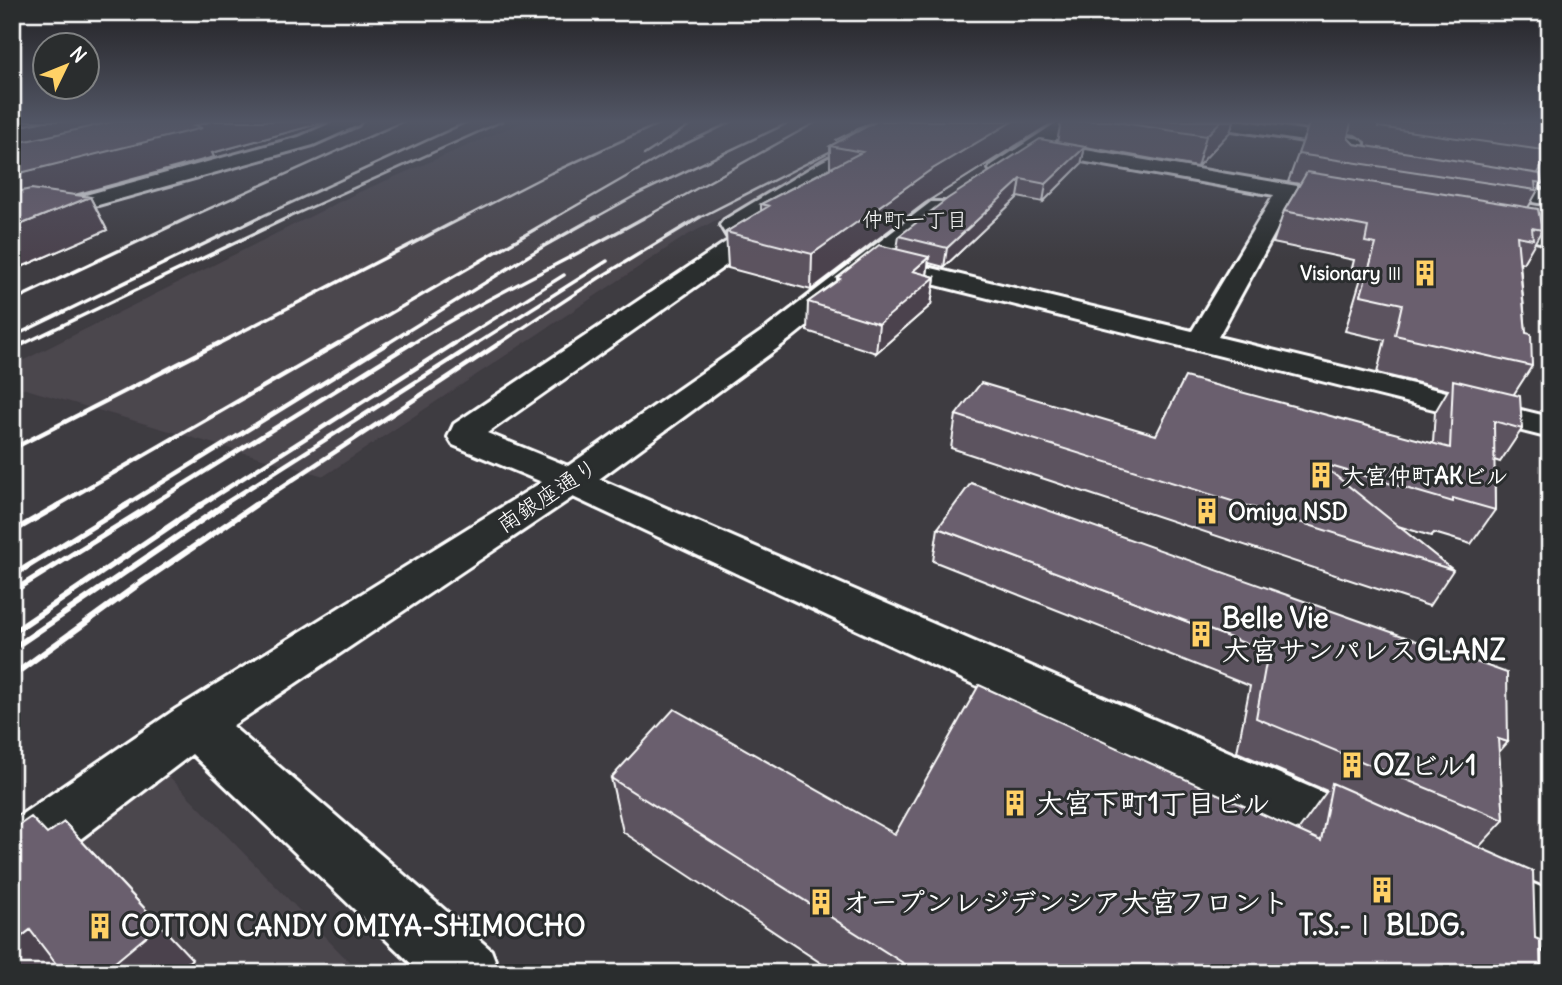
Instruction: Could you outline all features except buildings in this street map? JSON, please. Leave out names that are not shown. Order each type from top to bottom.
[{"type":"street","points":[[12,222],[209,167]]},
{"type":"street","points":[[826,167],[732,225],[743,242],[466,431],[466,437],[571,481],[1392,851]]},
{"type":"street","points":[[980,181],[1002,167]]},
{"type":"street","points":[[1151,167],[1368,204]]},
{"type":"street","points":[[1356,167],[1406,175]]},
{"type":"street","points":[[1460,184],[1550,198]]},
{"type":"street","points":[[36,190],[71,204]]},
{"type":"street","points":[[1200,342],[1288,190]]},
{"type":"street","name":"南銀座通り","points":[[12,855],[194,724],[571,481],[726,372],[958,194]]},
{"type":"street","points":[[1460,220],[1550,237]]},
{"type":"street","points":[[870,260],[1550,428]]},
{"type":"street","points":[[194,724],[468,973]]},
{"type":"street","points":[[1455,880],[1550,922]]},
{"type":"shaded area","points":[[418,167],[817,167],[684,237],[324,476],[12,385],[12,366],[357,193]]},
{"type":"shaded area","points":[[161,768],[360,973],[12,973],[12,879]]},
{"type":"railway","points":[[186,219],[302,167]]},
{"type":"railway","points":[[256,219],[369,167]]},
{"type":"railway","points":[[285,219],[401,167]]},
{"type":"railway","points":[[461,219],[564,167]]},
{"type":"railway","points":[[553,219],[643,167]]},
{"type":"railway","points":[[593,219],[695,167]]},
{"type":"railway","points":[[642,219],[735,167]]},
{"type":"railway","points":[[697,219],[800,167]]},
{"type":"railway","points":[[12,301],[190,217]]},
{"type":"railway","points":[[12,337],[260,217]]},
{"type":"railway","points":[[21,345],[289,217]]},
{"type":"railway","points":[[216,345],[464,217]]},
{"type":"railway","points":[[336,345],[556,217]]},
{"type":"railway","points":[[385,345],[544,246],[596,217]]},
{"type":"railway","points":[[410,345],[468,311],[645,217]]},
{"type":"railway","points":[[497,345],[599,278],[700,217]]},
{"type":"railway","points":[[474,345],[607,261]]},
{"type":"railway","points":[[452,345],[564,275]]},
{"type":"railway","points":[[12,349],[25,343]]},
{"type":"railway","points":[[12,449],[219,343]]},
{"type":"railway","points":[[56,506],[339,343]]},
{"type":"railway","points":[[124,506],[388,343]]},
{"type":"railway","points":[[149,506],[412,343]]},
{"type":"railway","points":[[199,506],[455,343]]},
{"type":"railway","points":[[221,506],[477,343]]},
{"type":"railway","points":[[253,506],[500,343]]},
{"type":"railway","points":[[12,532],[59,505]]},
{"type":"railway","points":[[12,576],[127,505]]},
{"type":"railway","points":[[12,592],[152,505]]},
{"type":"railway","points":[[12,633],[201,505]]},
{"type":"railway","points":[[12,649],[224,505]]},
{"type":"railway","points":[[12,676],[139,584],[255,505]]},
{"type":"place","name":"Visionary Ⅲ","points":[[1425,273]]},
{"type":"place","name":"大宮仲町AKビル","points":[[1321,475]]},
{"type":"place","name":"Omiya NSD","points":[[1207,511]]},
{"type":"place","name":"Belle Vie 大宮サンパレスGLANZ","points":[[1201,634]]},
{"type":"place","name":"OZビル1","points":[[1352,765]]},
{"type":"place","name":"大宮下町1丁目ビル","points":[[1015,803]]},
{"type":"place","name":"T.S.-Ⅰ BLDG.","points":[[1382,890]]},
{"type":"place","name":"オープンレジデンシア大宮フロント","points":[[821,902]]},
{"type":"place","name":"COTTON CANDY OMIYA-SHIMOCHO","points":[[100,926]]},
{"type":"district","name":"仲町一丁目","points":[[915,219]]}]
